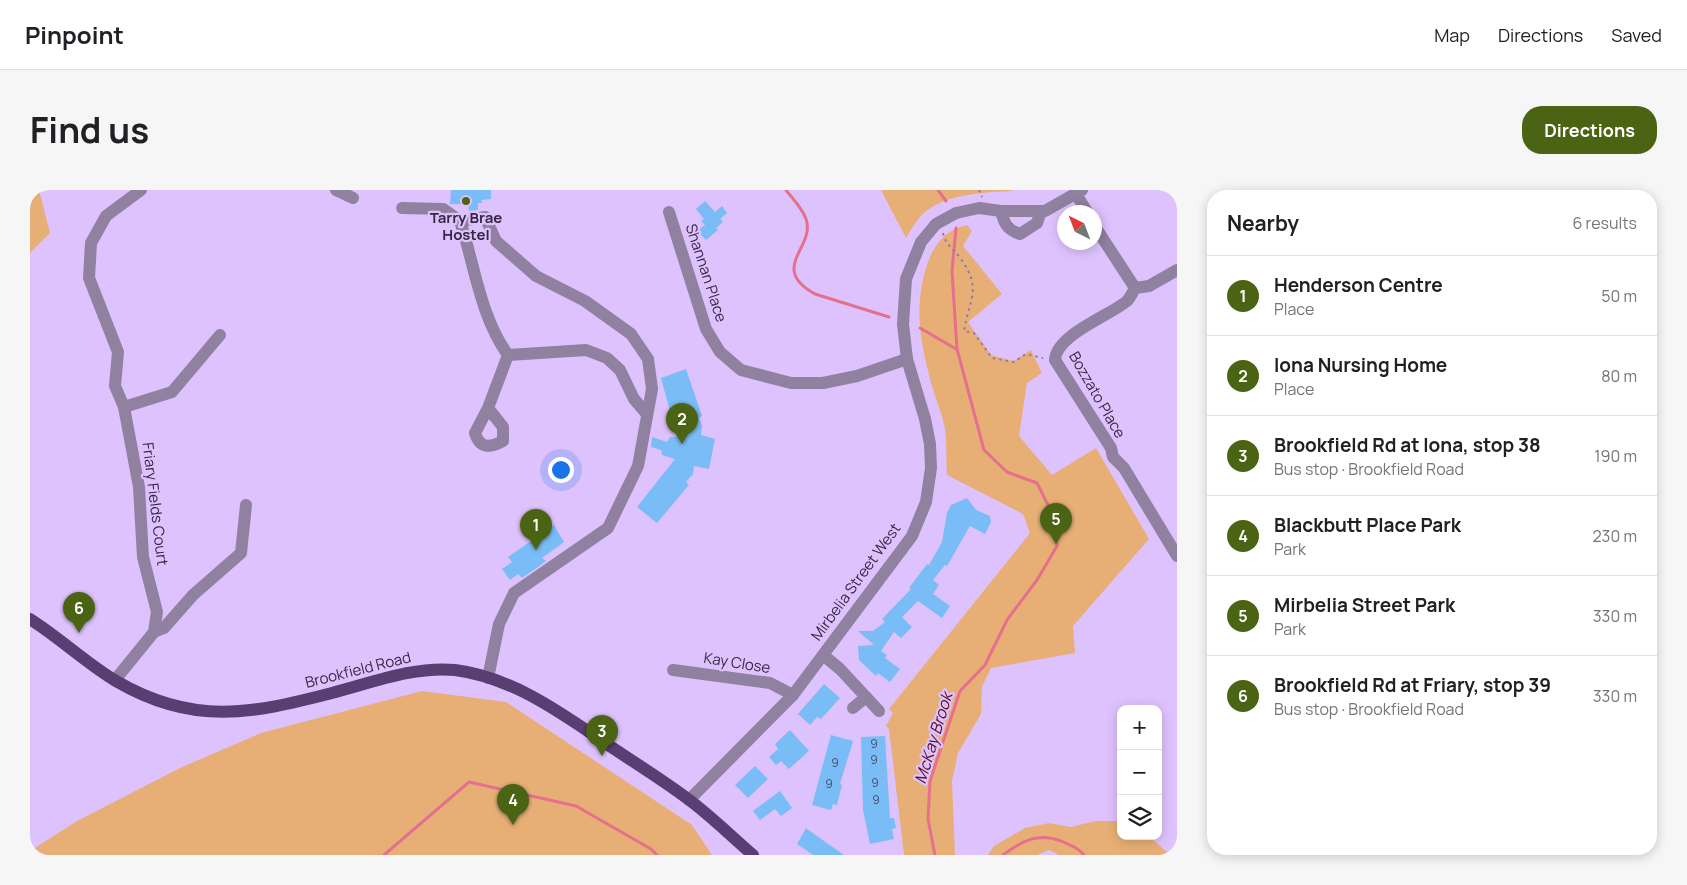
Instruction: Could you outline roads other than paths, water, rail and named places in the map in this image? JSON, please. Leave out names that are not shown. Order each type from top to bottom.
[{"type":"main road","name":"Brookfield Road","points":[[30,619],[115,680],[142,694],[175,706],[212,712],[245,712],[294,703],[380,679],[420,672],[454,670],[488,678],[519,690],[553,708],[689,800],[753,855]]},
{"type":"street","name":"Friary Fields Court","points":[[141,190],[106,216],[91,243],[89,278],[118,352],[115,386],[124,408],[139,487],[143,557],[157,612],[154,632]]},
{"type":"street","points":[[336,190],[352,198]]},
{"type":"street","points":[[1079,192],[1084,205]]},
{"type":"street","name":"Mirbelia Street West","points":[[689,800],[793,695],[912,536],[926,502],[931,468],[926,419],[907,359],[903,324],[906,279],[921,242],[936,224],[956,213],[978,208],[1001,211],[1042,211],[1079,192]]},
{"type":"street","points":[[402,208],[443,209],[460,221],[471,254],[477,289],[490,322],[508,355],[488,408]]},
{"type":"street","points":[[1001,211],[1004,223],[1011,231],[1020,234],[1038,223],[1042,211]]},
{"type":"street","name":"Shannan Place","points":[[669,212],[706,329],[720,352],[741,370],[791,383],[823,383],[857,376],[907,359]]},
{"type":"street","points":[[460,221],[485,217],[496,241],[536,276],[585,301],[631,334],[648,359],[652,389],[638,466],[608,528],[514,593],[499,624],[488,678]]},
{"type":"street","points":[[1102,237],[1135,288],[1149,286],[1177,270]]},
{"type":"street","name":"Bozzato Place","points":[[1135,288],[1128,300],[1063,342],[1055,353],[1055,360],[1111,448],[1113,457],[1124,468],[1177,556]]},
{"type":"street","points":[[124,408],[172,392],[220,335]]},
{"type":"street","points":[[508,355],[586,350],[607,358],[620,370],[634,398],[647,414]]},
{"type":"street","points":[[115,680],[154,632],[164,628],[193,596],[240,553],[246,505]]},
{"type":"street","points":[[823,655],[840,669],[879,711]]},
{"type":"street","name":"Kay Close","points":[[673,670],[770,683],[793,695]]},
{"type":"street","points":[[854,708],[866,697]]},
{"type":"waterway","name":"McKay Brook","points":[[786,190],[806,219],[805,239],[794,266],[795,275],[802,284],[815,294],[889,317]]},
{"type":"waterway","points":[[938,190],[946,201]]},
{"type":"waterway","name":"McKay Brook","points":[[935,855],[928,819],[930,781],[960,691],[985,665],[1007,620],[1037,580],[1057,546],[1055,519],[1037,483],[1007,472],[984,450],[957,349],[952,271],[956,228]]},
{"type":"waterway","name":"McKay Brook","points":[[920,328],[956,349]]},
{"type":"waterway","points":[[384,855],[469,782],[576,806],[651,849],[657,855]]},
{"type":"waterway","name":"McKay Brook","points":[[1003,855],[1030,839],[1045,837],[1070,845],[1084,855]]},
{"type":"place","name":"Tarry Brae Hostel","points":[[466,201]]},
{"type":"place","name":"Iona Nursing Home","points":[[682,444]]},
{"type":"place","name":"Mirbelia Street Park","points":[[1056,544]]},
{"type":"place","name":"Henderson Centre","points":[[536,550]]},
{"type":"place","name":"Brookfield Rd at Friary, stop 39","points":[[79,633]]},
{"type":"place","name":"Brookfield Rd at Iona, stop 38","points":[[602,756]]},
{"type":"place","name":"Blackbutt Place Park","points":[[513,825]]}]
